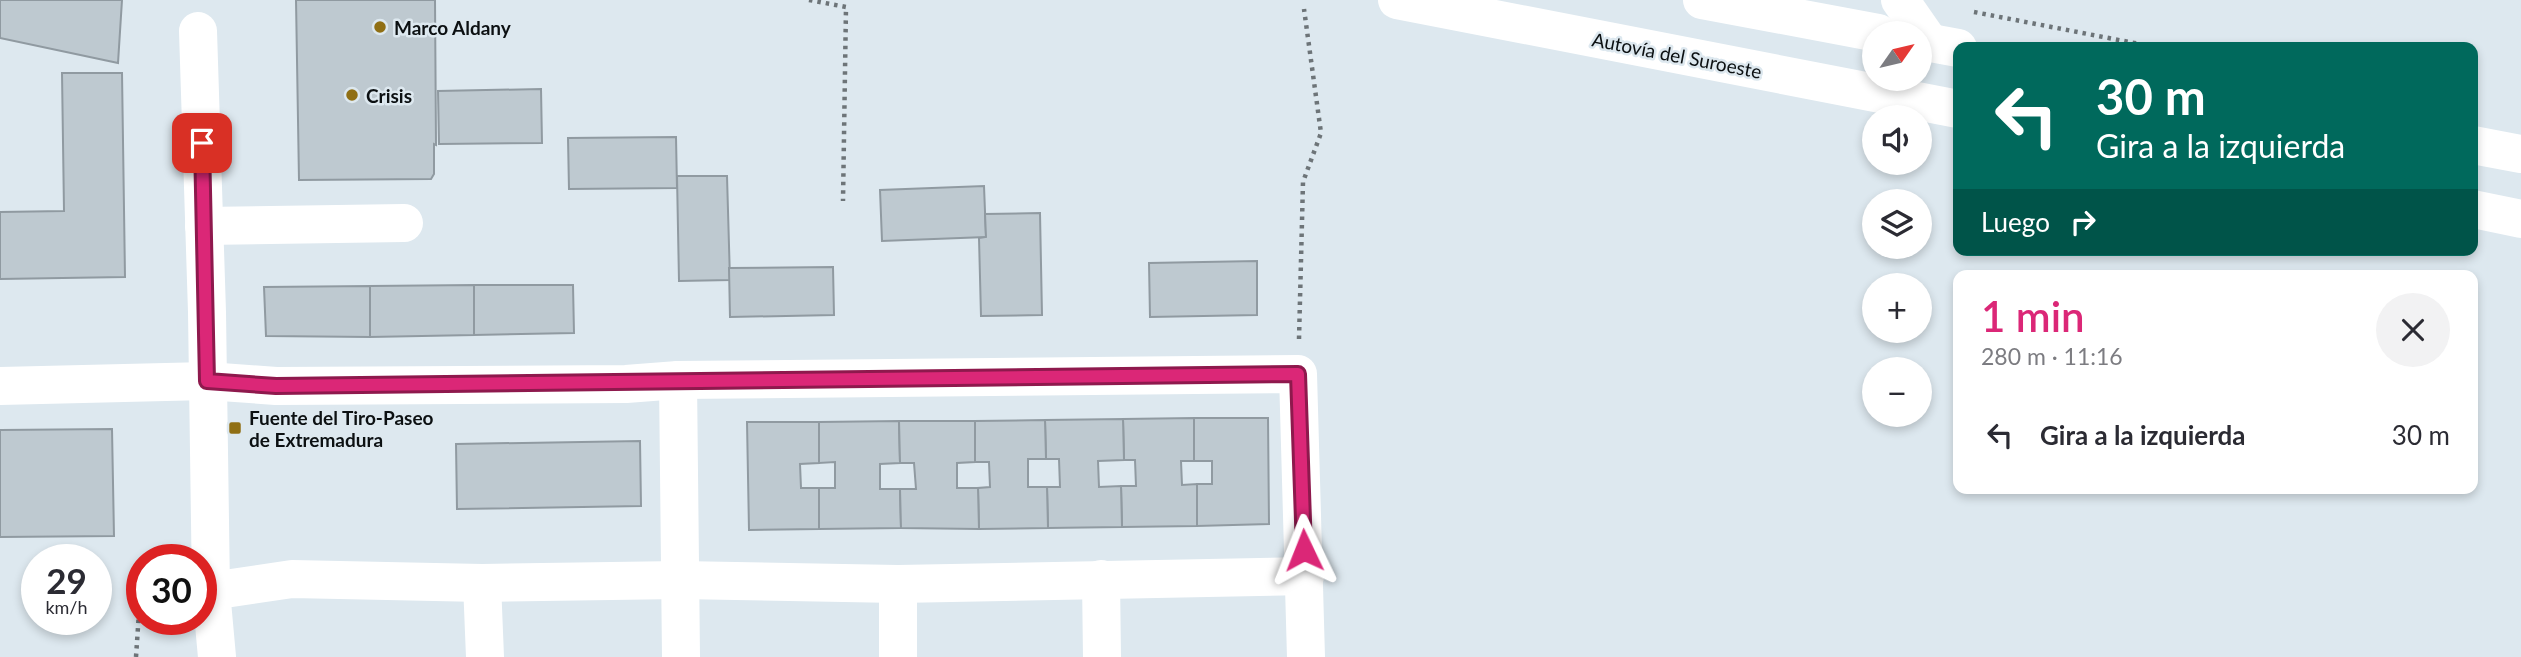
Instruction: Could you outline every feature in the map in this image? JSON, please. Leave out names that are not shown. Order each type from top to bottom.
[{"type":"main road","name":"Autovía del Suroeste","points":[[1397,0],[1952,113]]},
{"type":"main road","points":[[1702,0],[1804,8],[1862,28]]},
{"type":"main road","points":[[1900,0],[1936,44]]},
{"type":"main road","points":[[198,31],[210,544]]},
{"type":"main road","points":[[2478,146],[2521,154]]},
{"type":"main road","points":[[2478,210],[2521,219]]},
{"type":"main road","points":[[204,226],[404,223]]},
{"type":"main road","points":[[0,386],[207,381],[276,386],[626,384],[678,380],[1298,374],[1306,657]]},
{"type":"main road","points":[[678,380],[681,657]]},
{"type":"main road","points":[[217,590],[292,579],[482,583],[680,580],[898,584],[1305,576]]},
{"type":"main road","points":[[1101,579],[1102,657]]},
{"type":"main road","points":[[482,583],[485,657]]},
{"type":"main road","points":[[898,584],[898,657]]},
{"type":"main road","points":[[215,635],[217,657]]},
{"type":"path","points":[[809,0],[846,7],[843,201]]},
{"type":"path","points":[[1298,374],[1303,182],[1321,133],[1304,9]]},
{"type":"path","points":[[1961,10],[2129,42]]},
{"type":"path","points":[[136,657],[137,635]]},
{"type":"building","points":[[0,0],[122,0],[118,63],[0,38]]},
{"type":"building","points":[[296,0],[435,0],[436,145],[434,144],[434,174],[431,179],[299,180]]},
{"type":"building","points":[[62,73],[122,73],[125,277],[0,279],[0,212],[64,211]]},
{"type":"building","points":[[541,89],[542,143],[439,144],[438,91]]},
{"type":"building","points":[[676,137],[677,188],[569,189],[568,138]]},
{"type":"building","points":[[677,176],[727,176],[730,280],[679,281]]},
{"type":"building","points":[[984,186],[986,237],[882,241],[880,190]]},
{"type":"building","points":[[1040,213],[1042,315],[981,316],[979,238],[986,237],[985,214]]},
{"type":"building","points":[[1257,261],[1257,315],[1150,317],[1149,263]]},
{"type":"building","points":[[833,267],[834,315],[730,317],[729,268]]},
{"type":"building","points":[[474,285],[573,285],[574,333],[474,335]]},
{"type":"building","points":[[474,285],[474,335],[370,337],[370,286]]},
{"type":"building","points":[[370,286],[370,337],[266,336],[264,287]]},
{"type":"building","points":[[1194,418],[1194,461],[1181,461],[1182,485],[1197,484],[1197,526],[1122,527],[1121,486],[1136,486],[1135,460],[1124,460],[1123,419]]},
{"type":"building","points":[[1194,418],[1268,418],[1269,524],[1197,526],[1197,484],[1212,484],[1212,461],[1194,461]]},
{"type":"building","points":[[1123,419],[1124,460],[1098,461],[1099,487],[1121,486],[1122,527],[1048,528],[1047,487],[1060,487],[1059,459],[1046,459],[1045,420]]},
{"type":"building","points":[[1045,420],[1046,459],[1028,459],[1028,487],[1047,487],[1048,528],[979,529],[978,488],[990,487],[989,462],[975,462],[975,421]]},
{"type":"building","points":[[899,421],[900,463],[880,464],[880,489],[900,489],[901,528],[819,529],[819,488],[835,488],[835,462],[819,463],[819,422]]},
{"type":"building","points":[[899,421],[975,421],[975,462],[957,463],[957,488],[978,488],[979,529],[901,528],[900,489],[916,489],[914,463],[900,463]]},
{"type":"building","points":[[747,422],[819,422],[819,463],[800,464],[801,488],[819,488],[819,529],[749,530]]},
{"type":"building","points":[[112,429],[114,536],[0,537],[0,430]]},
{"type":"building","points":[[640,441],[641,506],[457,509],[456,444]]},
{"type":"place","name":"Marco Aldany","points":[[380,27]]},
{"type":"place","name":"Crisis","points":[[352,95]]},
{"type":"place","name":"Fuente del Tiro-Paseo de Extremadura","points":[[235,428]]},
{"type":"route","points":[[202,143],[207,381],[276,386],[626,384],[678,380],[1298,374],[1304,550]]}]
